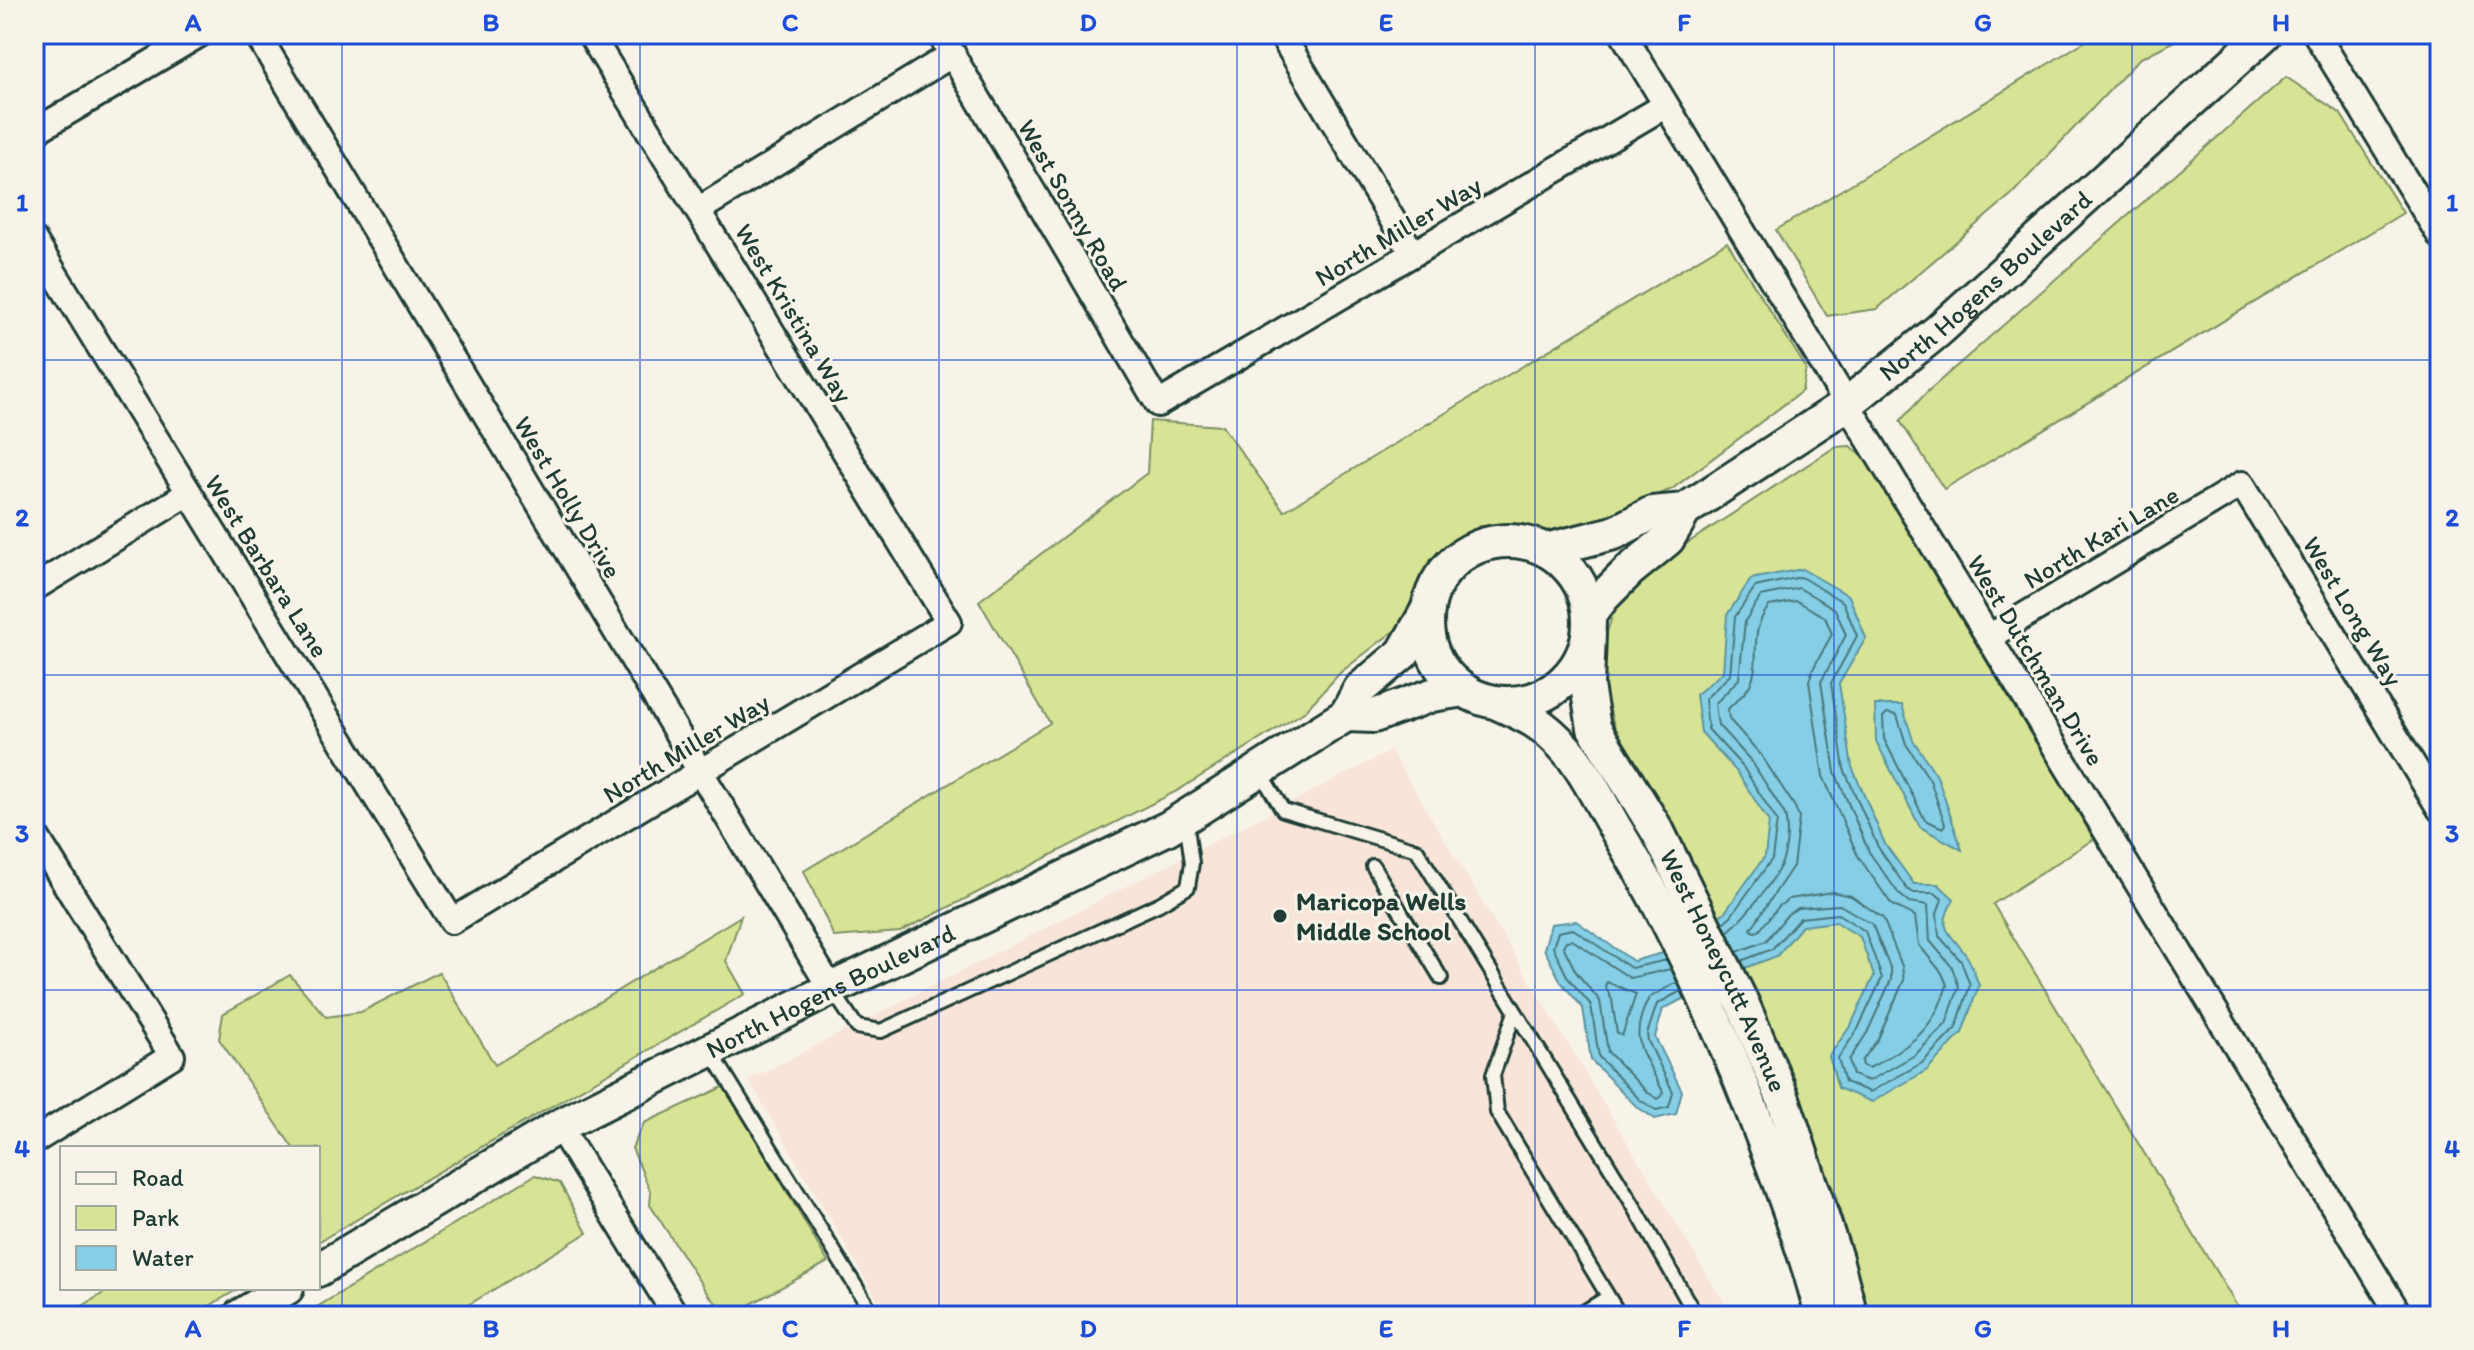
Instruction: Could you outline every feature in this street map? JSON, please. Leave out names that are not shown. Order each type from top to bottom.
[{"type":"street","points":[[34,132],[200,34]]},
{"type":"street","name":"West Holly Drive","points":[[257,34],[831,989]]},
{"type":"street","name":"West Kristina Way","points":[[590,34],[949,622]]},
{"type":"street","points":[[1281,34],[1413,254]]},
{"type":"street","name":"West Dutchman Drive","points":[[1623,34],[2400,1316]]},
{"type":"street","name":"North Hogens Boulevard","points":[[1589,625],[1604,596],[1668,539],[1685,510],[1847,404],[1938,331],[2265,34]]},
{"type":"street","points":[[2316,34],[2437,226]]},
{"type":"street","points":[[698,210],[946,44]]},
{"type":"street","name":"West Sonny Road","points":[[946,44],[1158,404]]},
{"type":"street","name":"North Miller Way","points":[[1158,404],[1666,105]]},
{"type":"street","name":"West Barbara Lane","points":[[34,240],[452,921]]},
{"type":"street","name":"North Kari Lane","points":[[1989,637],[2242,484]]},
{"type":"street","name":"West Long Way","points":[[2242,484],[2440,809]]},
{"type":"street","points":[[34,588],[189,493]]},
{"type":"street","name":"North Hogens Boulevard","points":[[1546,550],[1614,533],[1652,513],[1685,510]]},
{"type":"street","points":[[1496,541],[1522,541],[1546,550],[1568,566],[1583,589],[1589,625],[1581,659],[1566,680],[1545,695],[1521,702],[1495,702],[1464,690],[1446,674],[1434,654],[1428,632],[1428,609],[1436,584],[1451,564],[1472,549],[1496,541]]},
{"type":"street","name":"North Hogens Boulevard","points":[[320,1269],[559,1126],[831,989],[1168,828],[1346,715],[1360,689],[1403,653],[1428,609]]},
{"type":"street","name":"North Miller Way","points":[[452,921],[949,622]]},
{"type":"street","name":"West Honeycutt Avenue","points":[[1589,625],[1587,686],[1594,728],[1658,832],[1696,906],[1729,1011],[1750,1105],[1810,1267],[1822,1316]]},
{"type":"street","name":"North Hogens Boulevard","points":[[1346,715],[1374,716],[1432,695],[1464,690]]},
{"type":"street","name":"West Honeycutt Avenue","points":[[1495,702],[1535,719],[1567,750],[1667,920],[1729,1011],[1787,1110],[1836,1259],[1851,1316]]},
{"type":"street","points":[[34,833],[172,1056],[34,1141]]},
{"type":"street","points":[[559,1126],[676,1316]]},
{"type":"street","points":[[240,1316],[284,1290]]},
{"type":"lane","points":[[1260,772],[1283,810],[1417,850],[1635,1208],[1696,1316]]},
{"type":"lane","points":[[831,989],[857,1027],[881,1031],[1159,904],[1188,887],[1192,863],[1186,817]]},
{"type":"lane","points":[[1373,866],[1441,978]]},
{"type":"lane","points":[[1515,1012],[1493,1075],[1497,1112],[1620,1316]]},
{"type":"lane","points":[[710,1050],[874,1316]]},
{"type":"lane","points":[[1577,1316],[1608,1297]]},
{"type":"shaded area","name":"Maricopa Wells Middle School","points":[[1391,751],[1732,1316],[887,1316],[749,1080]]},
{"type":"green space","points":[[2097,34],[2188,34],[2139,59],[2011,195],[1877,309],[1827,316],[1776,230]]},
{"type":"green space","points":[[2286,77],[2340,113],[2403,213],[1944,489],[1900,421],[1927,392]]},
{"type":"green space","points":[[1727,242],[1806,368],[1802,391],[1672,489],[1568,532],[1479,526],[1418,582],[1403,624],[1341,672],[1304,712],[1177,791],[900,932],[834,937],[804,871],[1050,723],[979,601],[1147,473],[1150,421],[1222,426],[1284,511]]},
{"type":"green space","points":[[1850,446],[1869,460],[2094,839],[1993,904],[2243,1316],[1868,1316],[1835,1193],[1705,888],[1618,739],[1600,676],[1602,648],[1614,610],[1646,570],[1835,447]]},
{"type":"green space","points":[[741,916],[726,961],[745,994],[320,1241],[320,1146],[292,1146],[219,1039],[223,1014],[290,975],[326,1017],[361,1012],[439,972],[495,1065]]},
{"type":"green space","points":[[725,1086],[828,1262],[729,1316],[709,1296],[650,1205],[651,1193],[632,1148],[644,1123]]},
{"type":"green space","points":[[535,1175],[560,1183],[587,1233],[450,1316],[302,1316]]},
{"type":"green space","points":[[109,1290],[237,1290],[192,1316],[66,1316]]},
{"type":"water","points":[[1802,569],[1849,596],[1866,638],[1839,684],[1852,767],[1885,844],[1914,884],[1938,884],[1954,899],[1945,924],[1968,958],[1979,985],[1962,1033],[1927,1070],[1872,1102],[1838,1088],[1829,1056],[1851,1025],[1874,976],[1860,937],[1836,922],[1802,926],[1777,956],[1745,968],[1663,1009],[1655,1037],[1682,1091],[1676,1114],[1655,1119],[1636,1106],[1591,1060],[1583,1008],[1561,982],[1544,949],[1551,924],[1576,921],[1633,961],[1663,953],[1725,912],[1765,856],[1769,822],[1737,772],[1701,732],[1696,695],[1723,672],[1727,615],[1751,579]]},
{"type":"water","points":[[1875,705],[1902,705],[1913,740],[1937,776],[1962,850],[1920,827],[1876,741]]},
{"type":"place","name":"Maricopa Wells Middle School","points":[[1280,916]]}]
